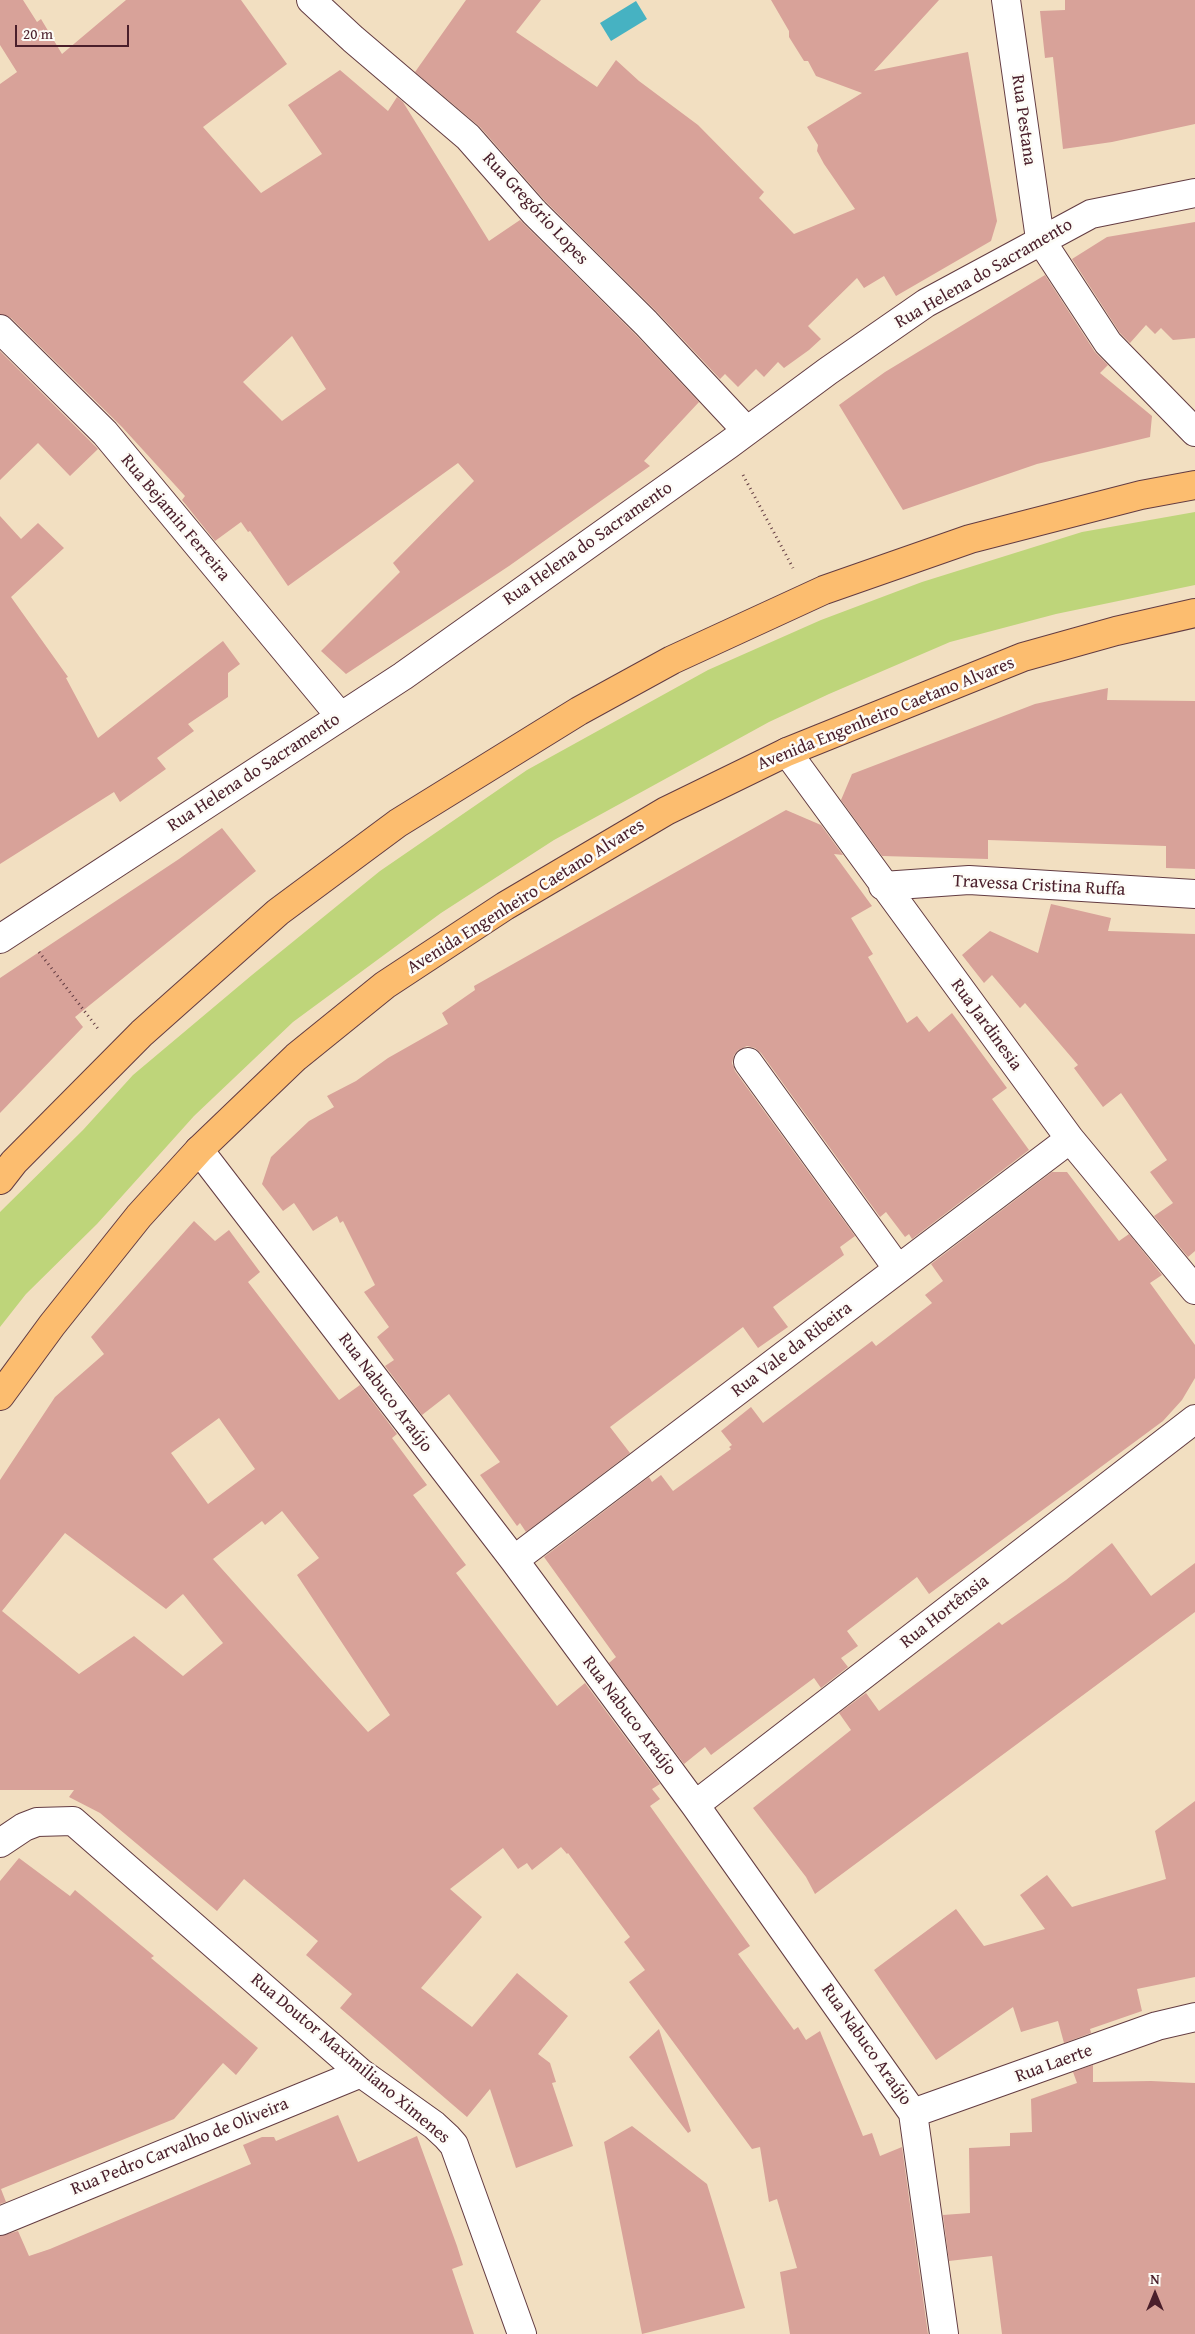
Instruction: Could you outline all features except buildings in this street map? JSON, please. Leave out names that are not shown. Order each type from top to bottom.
[{"type":"main road","points":[[0,1180],[14,1162],[142,1032],[278,912],[398,823],[588,706],[672,660],[824,590],[970,539],[1141,495],[1195,485]]},
{"type":"main road","name":"Avenida Engenheiro Caetano Alvares","points":[[0,1396],[52,1325],[139,1216],[199,1150],[296,1057],[385,985],[505,906],[666,811],[787,752],[1023,657],[1116,631],[1195,613]]},
{"type":"street","name":"Rua Gregório Lopes","points":[[311,0],[353,39],[468,137],[534,212],[646,323],[737,438]]},
{"type":"street","name":"Rua Pestana","points":[[1006,0],[1040,240]]},
{"type":"street","name":"Rua Helena do Sacramento","points":[[10,932],[403,676],[737,438],[828,370],[926,303],[1091,214],[1195,193]]},
{"type":"street","points":[[1040,240],[1108,343],[1195,432]]},
{"type":"street","name":"Rua Bejamin Ferreira","points":[[0,329],[105,434],[340,716]]},
{"type":"street","name":"Rua Jardinesia","points":[[787,752],[883,886],[1070,1139],[1195,1290]]},
{"type":"street","name":"Travessa Cristina Ruffa","points":[[883,886],[969,880],[1195,894]]},
{"type":"street","points":[[748,1062],[898,1269]]},
{"type":"street","name":"Rua Vale da Ribeira","points":[[514,1560],[1070,1139]]},
{"type":"street","name":"Rua Nabuco Araújo","points":[[199,1150],[514,1560],[695,1805],[914,2113],[944,2334]]},
{"type":"street","name":"Rua Hortênsia","points":[[695,1805],[1195,1419]]},
{"type":"street","name":"Rua Doutor Maximiliano Ximenes","points":[[0,1843],[24,1827],[37,1822],[73,1821],[361,2073],[434,2125],[454,2146],[522,2334]]},
{"type":"street","name":"Rua Laerte","points":[[914,2113],[1158,2026],[1195,2017]]},
{"type":"street","name":"Rua Pedro Carvalho de Oliveira","points":[[0,2221],[361,2073]]},
{"type":"path","points":[[737,438],[809,598]]},
{"type":"path","points":[[10,932],[119,1056]]},
{"type":"green space","points":[[1195,512],[1195,585],[1056,614],[950,642],[829,694],[769,722],[554,840],[441,913],[293,1022],[194,1116],[97,1224],[26,1294],[0,1327],[0,1212],[83,1130],[133,1075],[252,975],[380,871],[527,770],[708,670],[821,620],[922,582],[1082,532]]},
{"type":"water","points":[[636,1],[647,19],[611,41],[600,23]]}]
